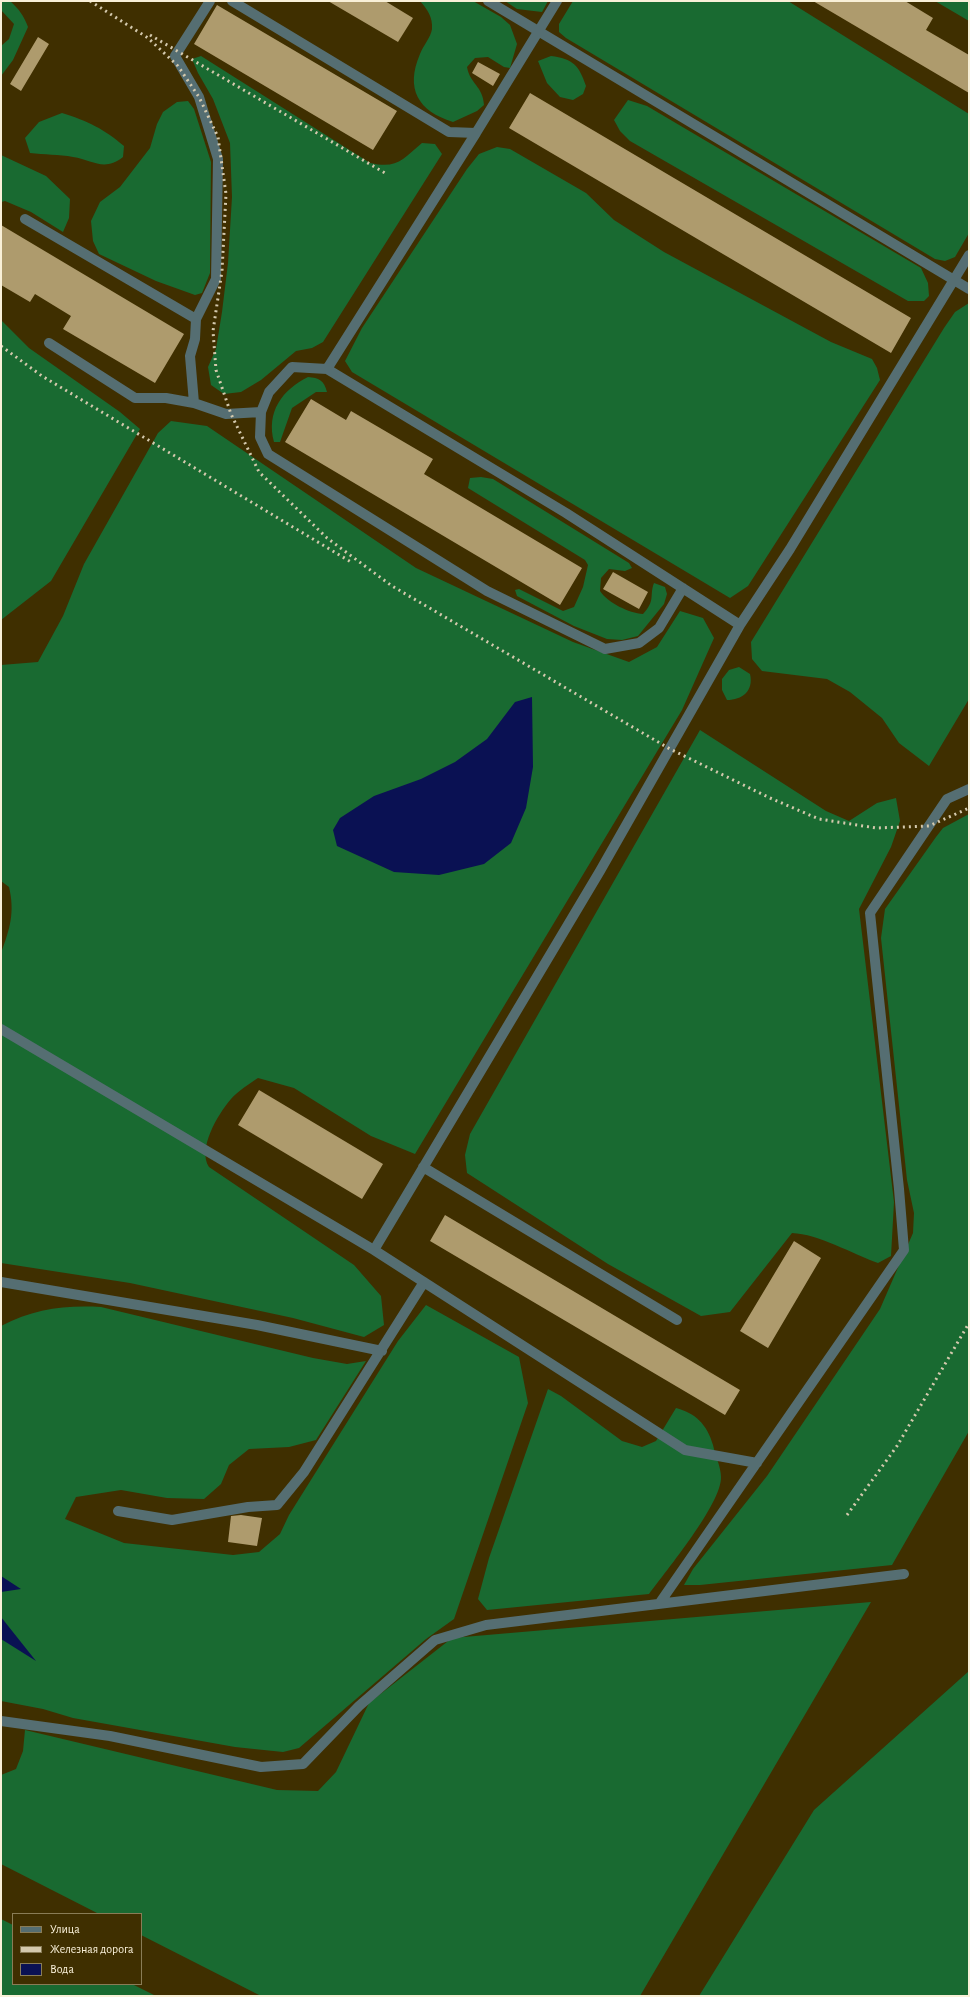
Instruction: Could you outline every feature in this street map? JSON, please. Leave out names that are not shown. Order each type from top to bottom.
[{"type":"lane","points":[[194,403],[190,356],[196,339],[196,319],[216,279],[218,159],[199,97],[176,56],[210,1]]},
{"type":"lane","points":[[232,1],[449,132],[476,133]]},
{"type":"lane","points":[[488,1],[969,289]]},
{"type":"lane","points":[[327,369],[476,133],[557,1]]},
{"type":"lane","points":[[25,219],[196,319]]},
{"type":"lane","points":[[374,1250],[600,871],[740,625],[790,549],[969,255]]},
{"type":"lane","points":[[49,343],[135,398],[166,398],[194,403],[226,414],[261,412]]},
{"type":"lane","points":[[683,588],[659,628],[639,643],[605,649],[487,591],[268,454],[260,437],[261,412],[269,392],[292,367],[327,369],[566,513],[683,588],[740,625]]},
{"type":"lane","points":[[660,1604],[904,1250],[900,1189],[870,913],[947,799],[969,789]]},
{"type":"lane","points":[[1,1029],[374,1250],[685,1450],[757,1463]]},
{"type":"lane","points":[[423,1167],[677,1320]]},
{"type":"lane","points":[[1,1282],[257,1325],[382,1351]]},
{"type":"lane","points":[[118,1511],[172,1520],[248,1507],[276,1505],[304,1472],[382,1351],[424,1282]]},
{"type":"lane","points":[[1,1721],[110,1736],[260,1767],[303,1764],[359,1706],[435,1640],[486,1625],[904,1574]]},
{"type":"green space","points":[[1,1],[10,1],[19,10],[28,27],[13,60],[1,76],[1,46],[9,39],[14,24],[1,10]]},
{"type":"green space","points":[[420,1],[473,1],[501,17],[510,25],[517,44],[510,68],[504,67],[488,57],[475,58],[467,67],[471,77],[481,93],[484,105],[477,111],[453,122],[431,112],[423,105],[415,88],[414,78],[416,67],[420,54],[432,29],[432,21],[429,14]]},
{"type":"green space","points":[[505,1],[548,1],[542,12],[517,9]]},
{"type":"green space","points":[[573,1],[788,1],[969,114],[969,233],[955,257],[945,261],[935,259],[566,38],[559,32],[559,24]]},
{"type":"green space","points":[[935,1],[969,1],[969,21]]},
{"type":"green space","points":[[201,56],[370,163],[387,165],[399,162],[422,143],[435,144],[442,154],[323,342],[312,348],[296,351],[261,380],[241,392],[224,394],[211,385],[208,367],[216,349],[228,263],[232,197],[230,143],[213,99],[192,59]]},
{"type":"green space","points":[[551,56],[570,61],[578,68],[586,86],[583,94],[573,100],[560,97],[547,83],[538,61]]},
{"type":"green space","points":[[628,100],[647,106],[921,268],[928,283],[929,296],[924,301],[908,301],[630,141],[620,131],[614,120]]},
{"type":"green space","points":[[188,101],[194,109],[211,162],[210,273],[202,293],[195,295],[156,281],[99,254],[93,241],[91,221],[100,202],[120,187],[150,148],[157,124],[163,112],[177,102]]},
{"type":"green space","points":[[62,113],[88,122],[110,135],[124,146],[123,157],[110,164],[98,164],[68,156],[30,153],[25,138],[39,122]]},
{"type":"green space","points":[[497,147],[510,149],[586,193],[614,220],[664,252],[831,342],[872,359],[877,368],[880,380],[748,586],[730,598],[352,372],[345,361],[362,328],[467,169],[479,154]]},
{"type":"green space","points":[[1,155],[46,176],[70,199],[69,218],[63,232],[31,212],[5,201],[1,202]]},
{"type":"green space","points":[[969,303],[969,699],[929,766],[899,743],[882,718],[850,692],[827,679],[762,671],[752,659],[751,642],[944,328],[955,312]]},
{"type":"green space","points":[[1,320],[29,348],[120,412],[140,429],[51,581],[1,620]]},
{"type":"green space","points":[[308,377],[315,378],[323,382],[327,392],[316,392],[292,408],[280,442],[274,442],[272,421],[278,403],[291,388]]},
{"type":"green space","points":[[171,421],[207,426],[416,568],[573,642],[629,662],[657,647],[680,611],[703,618],[714,638],[682,710],[415,1154],[371,1136],[294,1088],[258,1078],[234,1096],[220,1113],[215,1122],[207,1142],[206,1160],[209,1167],[354,1265],[381,1296],[384,1325],[364,1337],[293,1318],[130,1283],[1,1263],[1,953],[11,920],[12,904],[9,887],[1,881],[1,665],[38,662],[63,616],[84,564],[158,433]]},
{"type":"green space","points":[[481,477],[493,479],[629,563],[632,568],[625,571],[609,569],[601,578],[600,591],[613,603],[625,609],[643,614],[650,605],[654,583],[665,587],[667,594],[664,604],[638,636],[622,640],[607,639],[574,626],[517,596],[515,590],[519,589],[563,611],[574,607],[583,587],[588,565],[585,560],[468,488],[470,478]]},
{"type":"green space","points":[[739,667],[750,674],[750,685],[746,693],[742,696],[732,700],[727,700],[722,690],[722,679],[729,670]]},
{"type":"green space","points":[[700,730],[826,811],[849,821],[877,803],[896,798],[900,821],[891,847],[859,909],[894,1202],[891,1256],[878,1263],[813,1237],[792,1233],[730,1312],[701,1316],[608,1264],[467,1173],[465,1155],[470,1134]]},
{"type":"green space","points":[[969,814],[969,1431],[892,1565],[700,1585],[684,1585],[693,1569],[767,1476],[880,1309],[913,1233],[914,1213],[907,1180],[881,938],[885,909],[936,837],[943,828]]},
{"type":"green space","points":[[426,1305],[519,1357],[528,1403],[454,1619],[426,1639],[299,1748],[283,1752],[235,1747],[73,1718],[43,1709],[1,1701],[1,1326],[13,1320],[50,1309],[101,1307],[313,1358],[347,1364],[366,1361],[316,1440],[289,1447],[249,1449],[229,1465],[221,1484],[204,1499],[167,1498],[121,1490],[76,1497],[65,1519],[124,1543],[233,1555],[259,1552],[280,1534],[289,1515],[398,1341]]},
{"type":"green space","points":[[548,1389],[561,1396],[622,1441],[642,1447],[656,1441],[676,1408],[689,1413],[704,1425],[710,1438],[721,1473],[719,1489],[713,1503],[692,1537],[649,1594],[487,1610],[478,1599],[489,1558]]},
{"type":"green space","points":[[871,1602],[640,1996],[261,1996],[142,1936],[142,1913],[97,1913],[1,1864],[1,1775],[16,1769],[23,1751],[25,1730],[277,1790],[318,1791],[336,1772],[369,1703],[452,1638]]},
{"type":"green space","points":[[969,1671],[969,1996],[699,1996],[814,1810]]},
{"type":"green space","points":[[1,1919],[12,1924],[12,1985],[134,1985],[156,1996],[1,1996]]},
{"type":"water","points":[[532,697],[533,767],[526,808],[511,843],[484,864],[439,875],[394,872],[337,846],[333,830],[340,818],[374,796],[421,779],[455,762],[487,739],[515,702]]},
{"type":"water","points":[[1,1576],[21,1589],[1,1592]]},
{"type":"water","points":[[1,1617],[36,1661],[1,1639]]},
{"type":"building","points":[[328,1],[385,1],[413,18],[398,42]]},
{"type":"building","points":[[813,1],[905,1],[933,18],[926,30],[969,55],[969,93]]},
{"type":"building","points":[[217,5],[397,111],[373,150],[194,44]]},
{"type":"building","points":[[38,37],[49,44],[21,91],[10,84]]},
{"type":"building","points":[[478,62],[500,74],[493,86],[472,73]]},
{"type":"building","points":[[530,93],[911,318],[891,353],[509,128]]},
{"type":"building","points":[[1,225],[184,334],[155,383],[63,329],[71,316],[35,294],[30,302],[1,285]]},
{"type":"building","points":[[311,399],[346,420],[351,411],[433,459],[424,474],[582,568],[560,605],[285,442]]},
{"type":"building","points":[[613,572],[648,592],[639,609],[603,589]]},
{"type":"building","points":[[259,1090],[383,1164],[362,1199],[238,1125]]},
{"type":"building","points":[[445,1215],[740,1390],[725,1415],[430,1241]]},
{"type":"building","points":[[794,1241],[821,1258],[768,1348],[740,1331]]},
{"type":"building","points":[[241,1515],[262,1518],[257,1546],[228,1542],[231,1516]]},
{"type":"railway","points":[[90,1],[148,38],[178,66],[199,97],[218,137],[226,194],[222,271],[213,331],[216,370],[231,414],[259,472],[327,538],[392,586],[670,749],[770,798],[819,819],[876,828],[929,826],[969,808]]},
{"type":"railway","points":[[150,35],[385,173]]},
{"type":"railway","points":[[1,346],[42,376],[351,562]]},
{"type":"railway","points":[[847,1515],[897,1446],[969,1323]]}]
